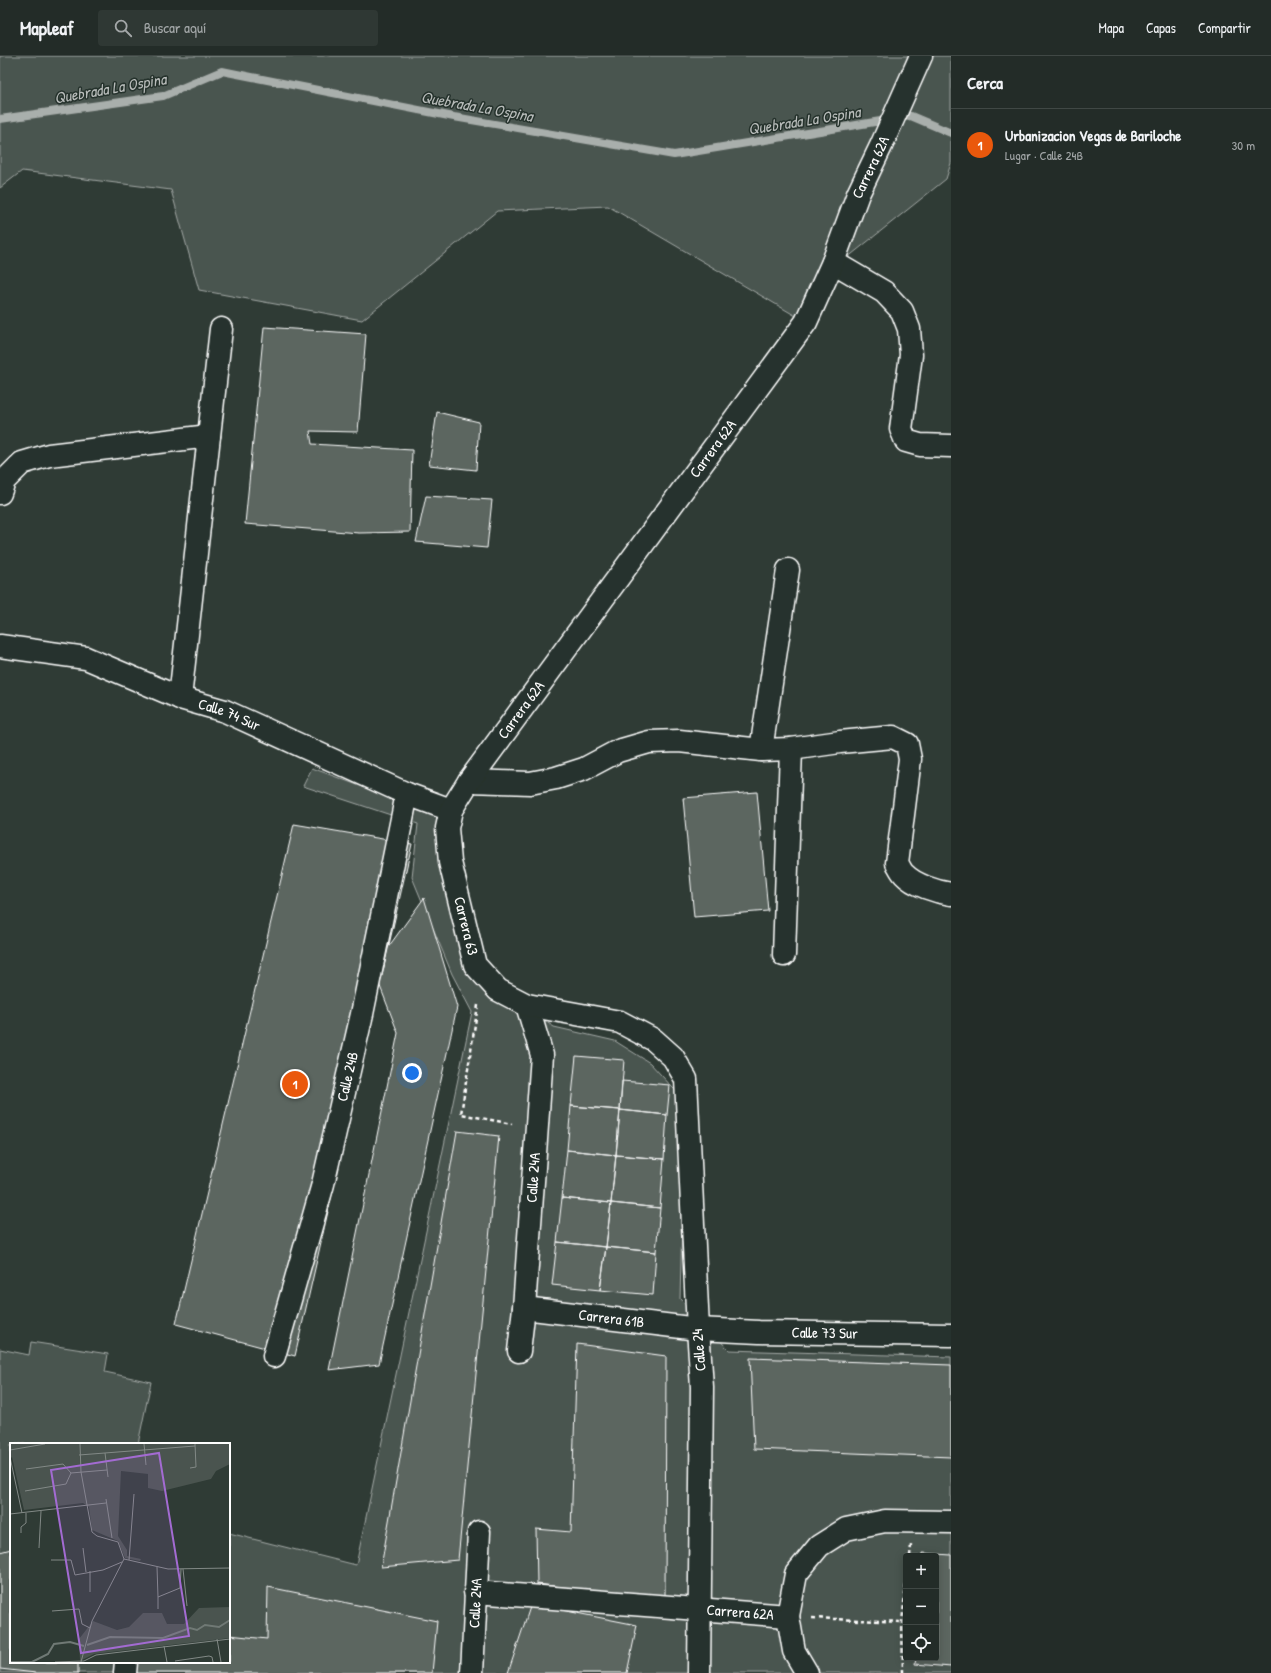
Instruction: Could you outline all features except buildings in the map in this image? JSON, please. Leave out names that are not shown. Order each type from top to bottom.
[{"type":"street","name":"Carrera 62A","points":[[451,810],[470,781],[806,322],[833,262],[858,194],[921,56]]},
{"type":"street","points":[[833,262],[884,292],[902,311],[909,329],[911,355],[901,429],[906,441],[920,445],[951,446]]},
{"type":"street","points":[[180,698],[221,329]]},
{"type":"street","points":[[0,493],[4,481],[22,463],[49,455],[209,436]]},
{"type":"street","points":[[761,750],[788,570]]},
{"type":"street","name":"Calle 74 Sur","points":[[0,646],[86,658],[180,698],[225,711],[407,794],[451,810]]},
{"type":"street","points":[[470,781],[530,783],[556,778],[584,769],[618,751],[648,742],[679,741],[761,750],[791,749],[892,737],[907,744],[910,759],[897,863],[904,875],[923,886],[951,894]]},
{"type":"street","points":[[784,955],[791,749]]},
{"type":"street","name":"Calle 24B","points":[[274,1356],[323,1184],[362,1014],[407,794]]},
{"type":"street","name":"Carrera 63","points":[[451,810],[447,828],[450,862],[475,965],[498,990],[527,1005],[620,1022],[654,1040]]},
{"type":"street","name":"Calle 24A","points":[[519,1351],[524,1308],[542,1055],[527,1005]]},
{"type":"street","name":"Calle 24","points":[[654,1040],[673,1057],[686,1079],[702,1387],[699,1673]]},
{"type":"street","name":"Carrera 61B","points":[[524,1308],[698,1329]]},
{"type":"street","name":"Calle 73 Sur","points":[[698,1329],[759,1332],[951,1334]]},
{"type":"street","name":"Carrera 62A","points":[[475,1592],[788,1616],[796,1574],[819,1546],[846,1529],[885,1521],[951,1522]]},
{"type":"street","name":"Calle 24A","points":[[472,1673],[479,1532]]},
{"type":"street","points":[[788,1616],[794,1651],[807,1673]]},
{"type":"street","points":[[125,1673],[126,1663]]},
{"type":"path","points":[[903,1673],[902,1622],[905,1589]]},
{"type":"path","points":[[810,1618],[902,1622]]},
{"type":"shaded area","points":[[0,56],[951,56],[951,163],[946,179],[842,262],[801,319],[608,206],[497,211],[362,320],[199,290],[171,190],[22,171],[0,188]]},
{"type":"shaded area","points":[[312,768],[443,817],[474,974],[554,1027],[615,1041],[650,1063],[685,1101],[680,1299],[729,1350],[951,1357],[951,1673],[0,1673],[0,1349],[29,1355],[31,1342],[108,1354],[105,1372],[151,1382],[138,1443],[10,1443],[10,1663],[230,1663],[230,1533],[356,1565],[472,1012],[452,974],[412,877],[418,824],[303,786]]},
{"type":"waterway","name":"Quebrada La Ospina","points":[[0,119],[163,96],[222,71],[454,117],[674,155],[911,116],[951,133]]},
{"type":"place","name":"Urbanizacion Vegas de Bariloche","points":[[295,1084]]}]
